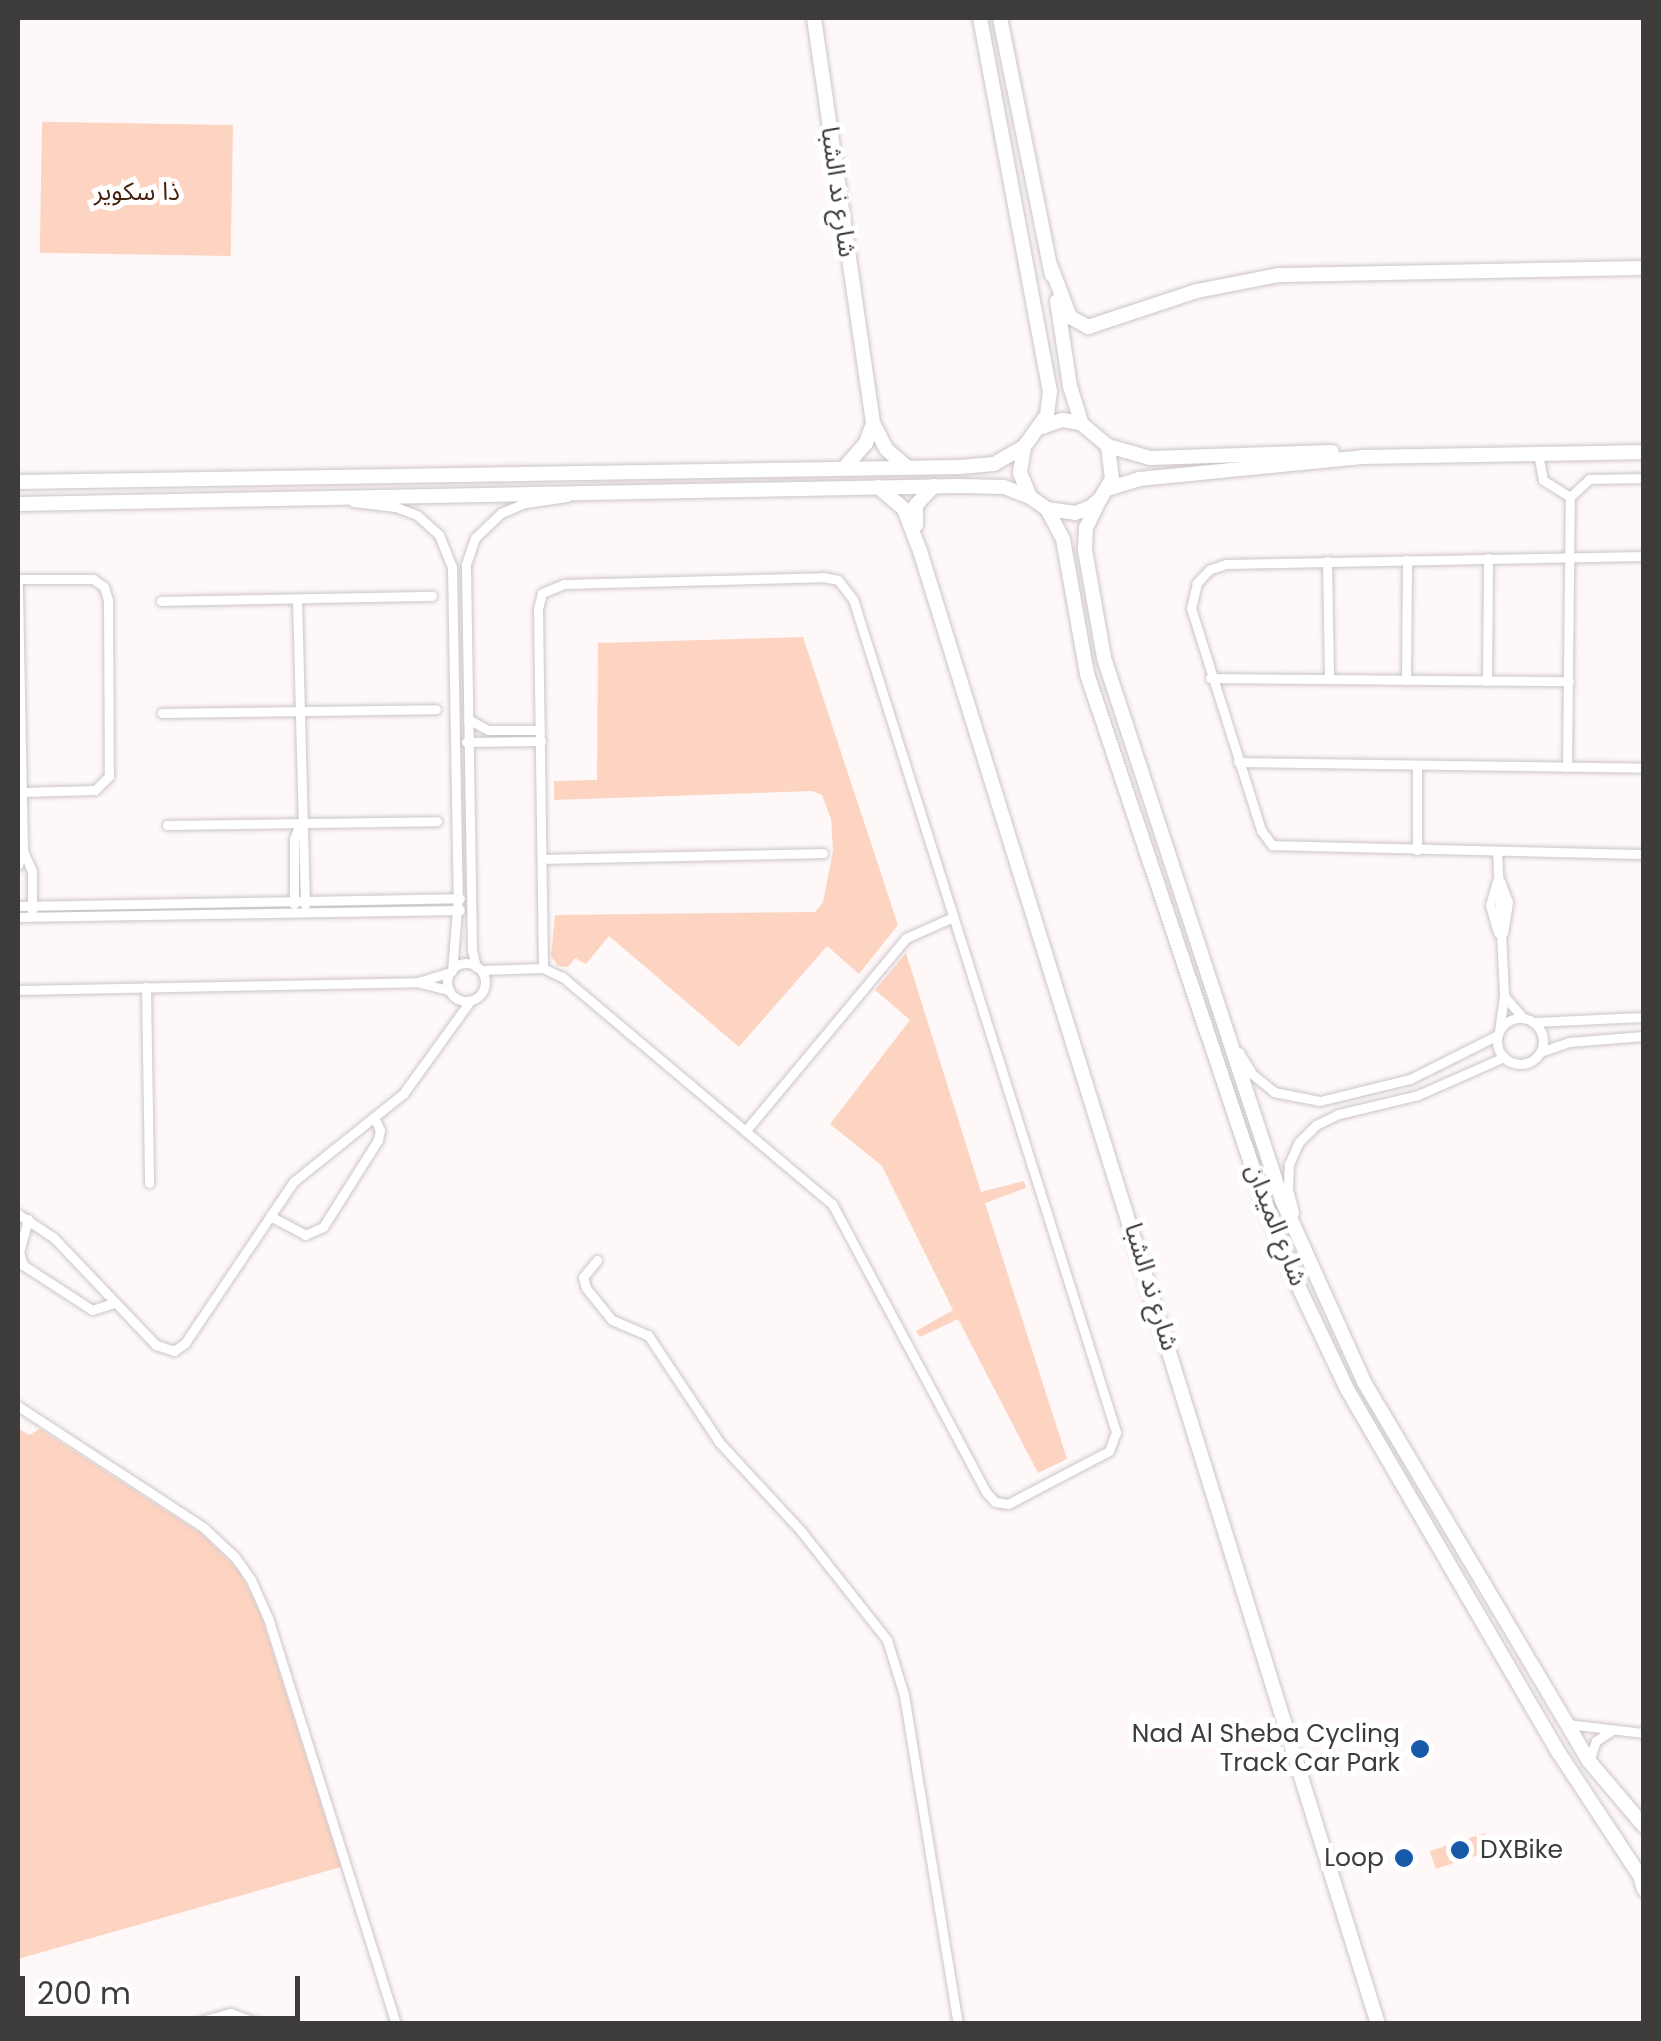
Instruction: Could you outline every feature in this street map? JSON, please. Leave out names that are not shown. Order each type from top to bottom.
[{"type":"street","name":"شارع ند الشبا","points":[[814,18],[873,423]]},
{"type":"street","points":[[18,482],[986,466],[1024,447],[1042,426],[1050,403],[1049,379],[980,18]]},
{"type":"street","points":[[1000,18],[1051,267],[1070,386],[1082,422],[1108,446],[1150,458],[1322,452],[1362,457]]},
{"type":"street","points":[[1051,267],[1070,317],[1088,327],[1197,291],[1279,276],[1644,268]]},
{"type":"street","points":[[1042,426],[1062,420],[1082,422]]},
{"type":"street","points":[[873,423],[886,449],[908,467]]},
{"type":"street","points":[[845,468],[866,443],[873,423]]},
{"type":"street","points":[[1104,494],[1113,468],[1108,446]]},
{"type":"street","points":[[1024,447],[1020,472],[1030,496]]},
{"type":"street","points":[[18,504],[1004,486],[1030,496],[1047,509],[1075,512],[1139,479],[1362,457],[1644,452]]},
{"type":"street","points":[[1538,454],[1544,480],[1570,497]]},
{"type":"street","points":[[1567,767],[1570,497],[1589,479],[1644,478]]},
{"type":"street","name":"شارع ند الشبا","points":[[920,551],[914,513],[920,498],[934,486]]},
{"type":"street","name":"شارع ند الشبا","points":[[878,487],[904,509],[920,551],[1378,2024]]},
{"type":"street","points":[[483,991],[471,910],[465,594],[471,546],[488,523],[508,509],[574,494]]},
{"type":"street","name":"شارع الميدان","points":[[1104,494],[1085,539],[1098,634],[1221,1022],[1302,1250],[1364,1382],[1567,1724],[1589,1761],[1644,1826]]},
{"type":"street","points":[[340,498],[410,512],[433,528],[444,544],[453,577],[458,910],[449,1027]]},
{"type":"street","name":"شارع الميدان","points":[[1047,509],[1062,539],[1087,674],[1259,1187],[1294,1277],[1347,1389],[1560,1753],[1642,1883]]},
{"type":"street","points":[[1644,556],[1226,564],[1203,576],[1193,591],[1190,608],[1261,830],[1272,845],[1644,854]]},
{"type":"street","points":[[1486,680],[1488,558]]},
{"type":"street","points":[[1406,680],[1407,560]]},
{"type":"street","points":[[1328,561],[1329,679]]},
{"type":"street","points":[[18,990],[418,982],[463,964],[510,972],[543,968],[562,977],[747,1129],[838,1212],[990,1498],[1001,1504],[1014,1502],[1109,1451],[1116,1439],[1114,1424],[852,599],[838,580],[823,577],[548,588],[538,609],[543,968]]},
{"type":"street","points":[[18,865],[18,579],[93,579],[104,587],[108,600],[109,776],[94,790],[21,792]]},
{"type":"street","points":[[160,602],[432,596]]},
{"type":"street","points":[[297,599],[300,907]]},
{"type":"street","points":[[1210,678],[1568,681]]},
{"type":"street","points":[[456,683],[460,690],[462,739],[468,742],[541,736]]},
{"type":"street","points":[[162,713],[436,709]]},
{"type":"street","points":[[468,720],[488,730],[541,736]]},
{"type":"street","points":[[1238,762],[1644,768]]},
{"type":"street","points":[[1417,765],[1417,850]]},
{"type":"street","points":[[167,826],[437,821]]},
{"type":"street","points":[[20,851],[31,866],[32,911]]},
{"type":"street","points":[[1497,852],[1504,996],[1498,1033],[1504,1057]]},
{"type":"street","points":[[543,859],[823,854]]},
{"type":"street","points":[[18,896],[18,917],[32,911]]},
{"type":"street","points":[[300,907],[471,898]]},
{"type":"street","points":[[18,906],[32,911],[300,907],[471,910]]},
{"type":"street","points":[[747,1129],[906,938],[953,917]]},
{"type":"street","points":[[18,1214],[54,1238],[161,1350],[180,1348],[306,1168],[407,1089],[470,1001],[510,972]]},
{"type":"street","points":[[418,982],[470,1001]]},
{"type":"street","points":[[146,987],[148,1183]]},
{"type":"street","points":[[1504,996],[1542,1036],[1540,1052]]},
{"type":"street","points":[[1221,1022],[1259,1081],[1283,1096],[1310,1102],[1401,1082],[1498,1033],[1512,1020],[1644,1017]]},
{"type":"street","points":[[1302,1250],[1288,1172],[1295,1149],[1310,1130],[1331,1117],[1418,1095],[1504,1057],[1523,1064],[1540,1052],[1569,1042],[1644,1036]]},
{"type":"street","points":[[270,1216],[305,1235],[324,1228],[378,1140],[380,1130],[374,1117]]},
{"type":"street","points":[[28,1219],[19,1252],[23,1265],[92,1310],[114,1303]]},
{"type":"street","points":[[597,1260],[583,1277],[586,1288],[612,1320],[648,1335],[719,1442],[802,1531],[887,1640],[904,1695],[958,2024]]},
{"type":"street","points":[[18,1406],[203,1528],[235,1557],[252,1580],[396,2024]]},
{"type":"street","points":[[1567,1724],[1644,1733]]},
{"type":"street","points":[[1589,1761],[1596,1741],[1613,1730]]},
{"type":"street","points":[[191,2024],[230,2012],[261,2024]]},
{"type":"street","points":[[201,2024],[230,2019],[247,2024]]},
{"type":"green space","name":"ذا سكوير","points":[[42,122],[233,125],[231,256],[40,253]]},
{"type":"green space","points":[[803,637],[898,925],[859,974],[827,946],[739,1047],[609,936],[586,964],[575,958],[568,967],[558,966],[551,956],[555,915],[815,912],[823,902],[833,851],[831,819],[822,795],[812,791],[554,800],[554,781],[597,780],[598,643]]},
{"type":"green space","points":[[906,953],[981,1192],[1024,1181],[1026,1188],[985,1203],[1067,1459],[1038,1473],[958,1319],[920,1337],[916,1331],[953,1310],[882,1166],[830,1124],[910,1020],[875,990]]},
{"type":"green space","points":[[18,1428],[29,1435],[40,1429],[203,1535],[240,1572],[261,1615],[341,1867],[18,1959]]},
{"type":"green space","name":"DXBike","points":[[1485,1833],[1491,1851],[1436,1869],[1430,1851]]},
{"type":"place","name":"Nad Al Sheba Cycling Track Car Park","points":[[1420,1749]]},
{"type":"place","name":"DXBike","points":[[1460,1850]]},
{"type":"place","name":"Loop","points":[[1404,1858]]}]
